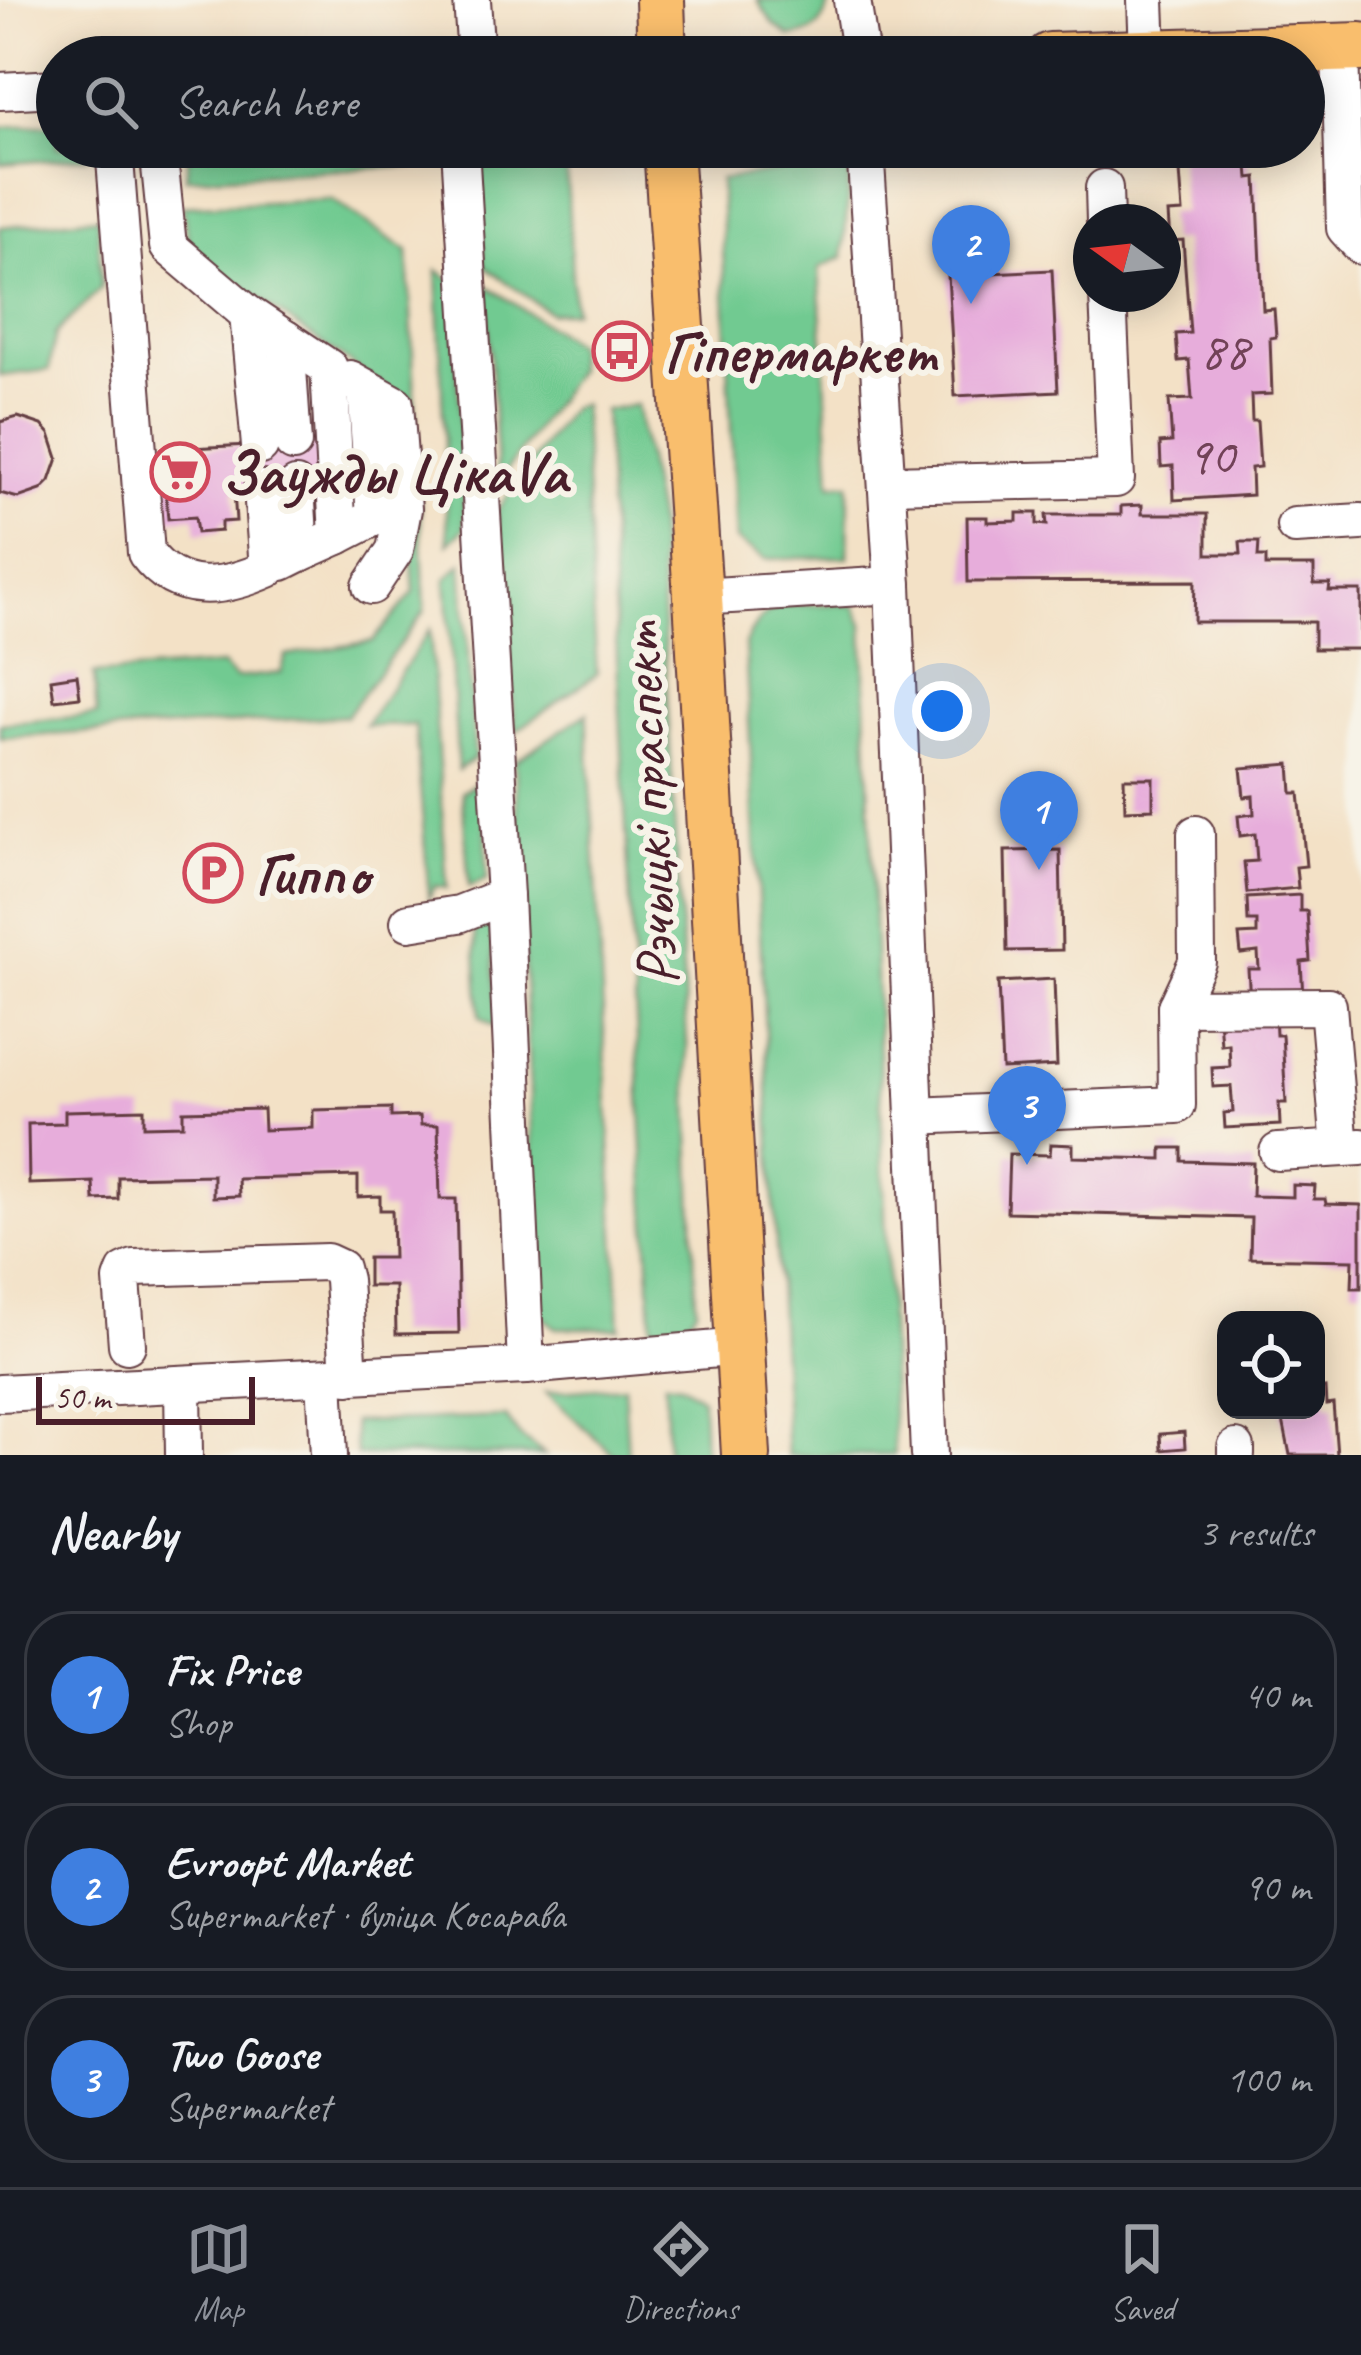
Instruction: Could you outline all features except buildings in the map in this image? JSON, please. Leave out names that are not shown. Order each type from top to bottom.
[{"type":"main road","points":[[660,0],[661,36]]},
{"type":"main road","name":"Рэчыцкі праспект","points":[[669,168],[746,1455]]},
{"type":"street","points":[[472,0],[475,36]]},
{"type":"street","points":[[852,0],[858,36]]},
{"type":"street","points":[[1146,0],[1147,36]]},
{"type":"street","points":[[1351,47],[1346,228],[1361,246]]},
{"type":"street","points":[[0,91],[36,89]]},
{"type":"street","points":[[115,168],[146,553],[162,574],[190,586],[246,579],[375,517],[366,388]]},
{"type":"street","points":[[160,168],[168,246],[248,314],[328,368],[395,404],[403,508],[395,550],[370,586]]},
{"type":"street","points":[[461,168],[506,896],[526,1366]]},
{"type":"street","points":[[866,168],[893,585],[929,1455]]},
{"type":"street","points":[[887,484],[1116,479],[1109,312]]},
{"type":"street","points":[[248,314],[276,445],[286,339]]},
{"type":"street","points":[[328,368],[338,536]]},
{"type":"street","points":[[279,488],[284,561]]},
{"type":"street","points":[[1295,526],[1361,522]]},
{"type":"street","points":[[698,597],[893,585]]},
{"type":"street","points":[[914,1116],[1178,1105],[1176,1007],[1197,962],[1196,834]]},
{"type":"street","points":[[409,922],[459,914],[506,896]]},
{"type":"street","points":[[1176,1007],[1328,1006],[1351,1148],[1278,1152]]},
{"type":"street","points":[[127,1345],[122,1280],[134,1268],[327,1262],[340,1268],[343,1280],[329,1455]]},
{"type":"street","points":[[0,1393],[526,1366],[741,1347]]},
{"type":"street","points":[[183,1385],[184,1455]]},
{"type":"green space","points":[[757,0],[830,0],[818,27],[806,34],[789,36],[773,24]]},
{"type":"green space","points":[[36,125],[36,161],[0,164],[0,127]]},
{"type":"green space","points":[[187,168],[372,168],[186,178]]},
{"type":"green space","points":[[477,168],[566,168],[574,311],[550,313],[484,266]]},
{"type":"green space","points":[[799,168],[850,168],[843,257],[819,268],[831,484],[849,483],[848,557],[765,559],[736,540],[720,180]]},
{"type":"green space","points":[[331,199],[408,251],[425,611],[346,716],[0,738],[0,724],[97,715],[94,674],[222,665],[235,678],[281,673],[286,656],[373,641],[414,592],[403,400],[200,258],[189,243],[182,206]]},
{"type":"green space","points":[[98,217],[101,288],[56,333],[49,370],[0,376],[0,227]]},
{"type":"green space","points":[[437,270],[453,281],[465,528],[448,544]]},
{"type":"green space","points":[[486,285],[575,344],[576,371],[498,483]]},
{"type":"green space","points":[[582,405],[597,674],[515,732],[497,511],[570,408]]},
{"type":"green space","points":[[636,405],[657,518],[687,1042],[696,1309],[679,1333],[653,1340],[604,410]]},
{"type":"green space","points":[[462,563],[475,758],[458,770],[446,579]]},
{"type":"green space","points":[[791,605],[855,606],[863,624],[894,1455],[787,1455],[745,644],[770,611]]},
{"type":"green space","points":[[430,629],[447,888],[435,886],[429,897],[415,725],[365,726]]},
{"type":"green space","points":[[587,713],[620,1328],[556,1328],[540,1314],[515,761]]},
{"type":"green space","points":[[485,777],[487,879],[469,887],[462,792]]},
{"type":"green space","points":[[474,918],[492,929],[497,1029],[480,1017]]},
{"type":"green space","points":[[665,1382],[681,1384],[702,1398],[704,1455],[667,1455]]},
{"type":"green space","points":[[624,1386],[628,1455],[614,1455],[546,1392]]},
{"type":"green space","points":[[506,1417],[519,1435],[545,1455],[356,1455],[353,1422]]},
{"type":"place","name":"Evroopt Market","points":[[971,304]]},
{"type":"place","name":"Гіпермаркет","points":[[622,351]]},
{"type":"place","name":"Заужды ЦікаVа","points":[[180,472]]},
{"type":"place","name":"Fix Price","points":[[1039,870]]},
{"type":"place","name":"Гиппо","points":[[213,873]]},
{"type":"place","name":"Two Goose","points":[[1027,1165]]}]
